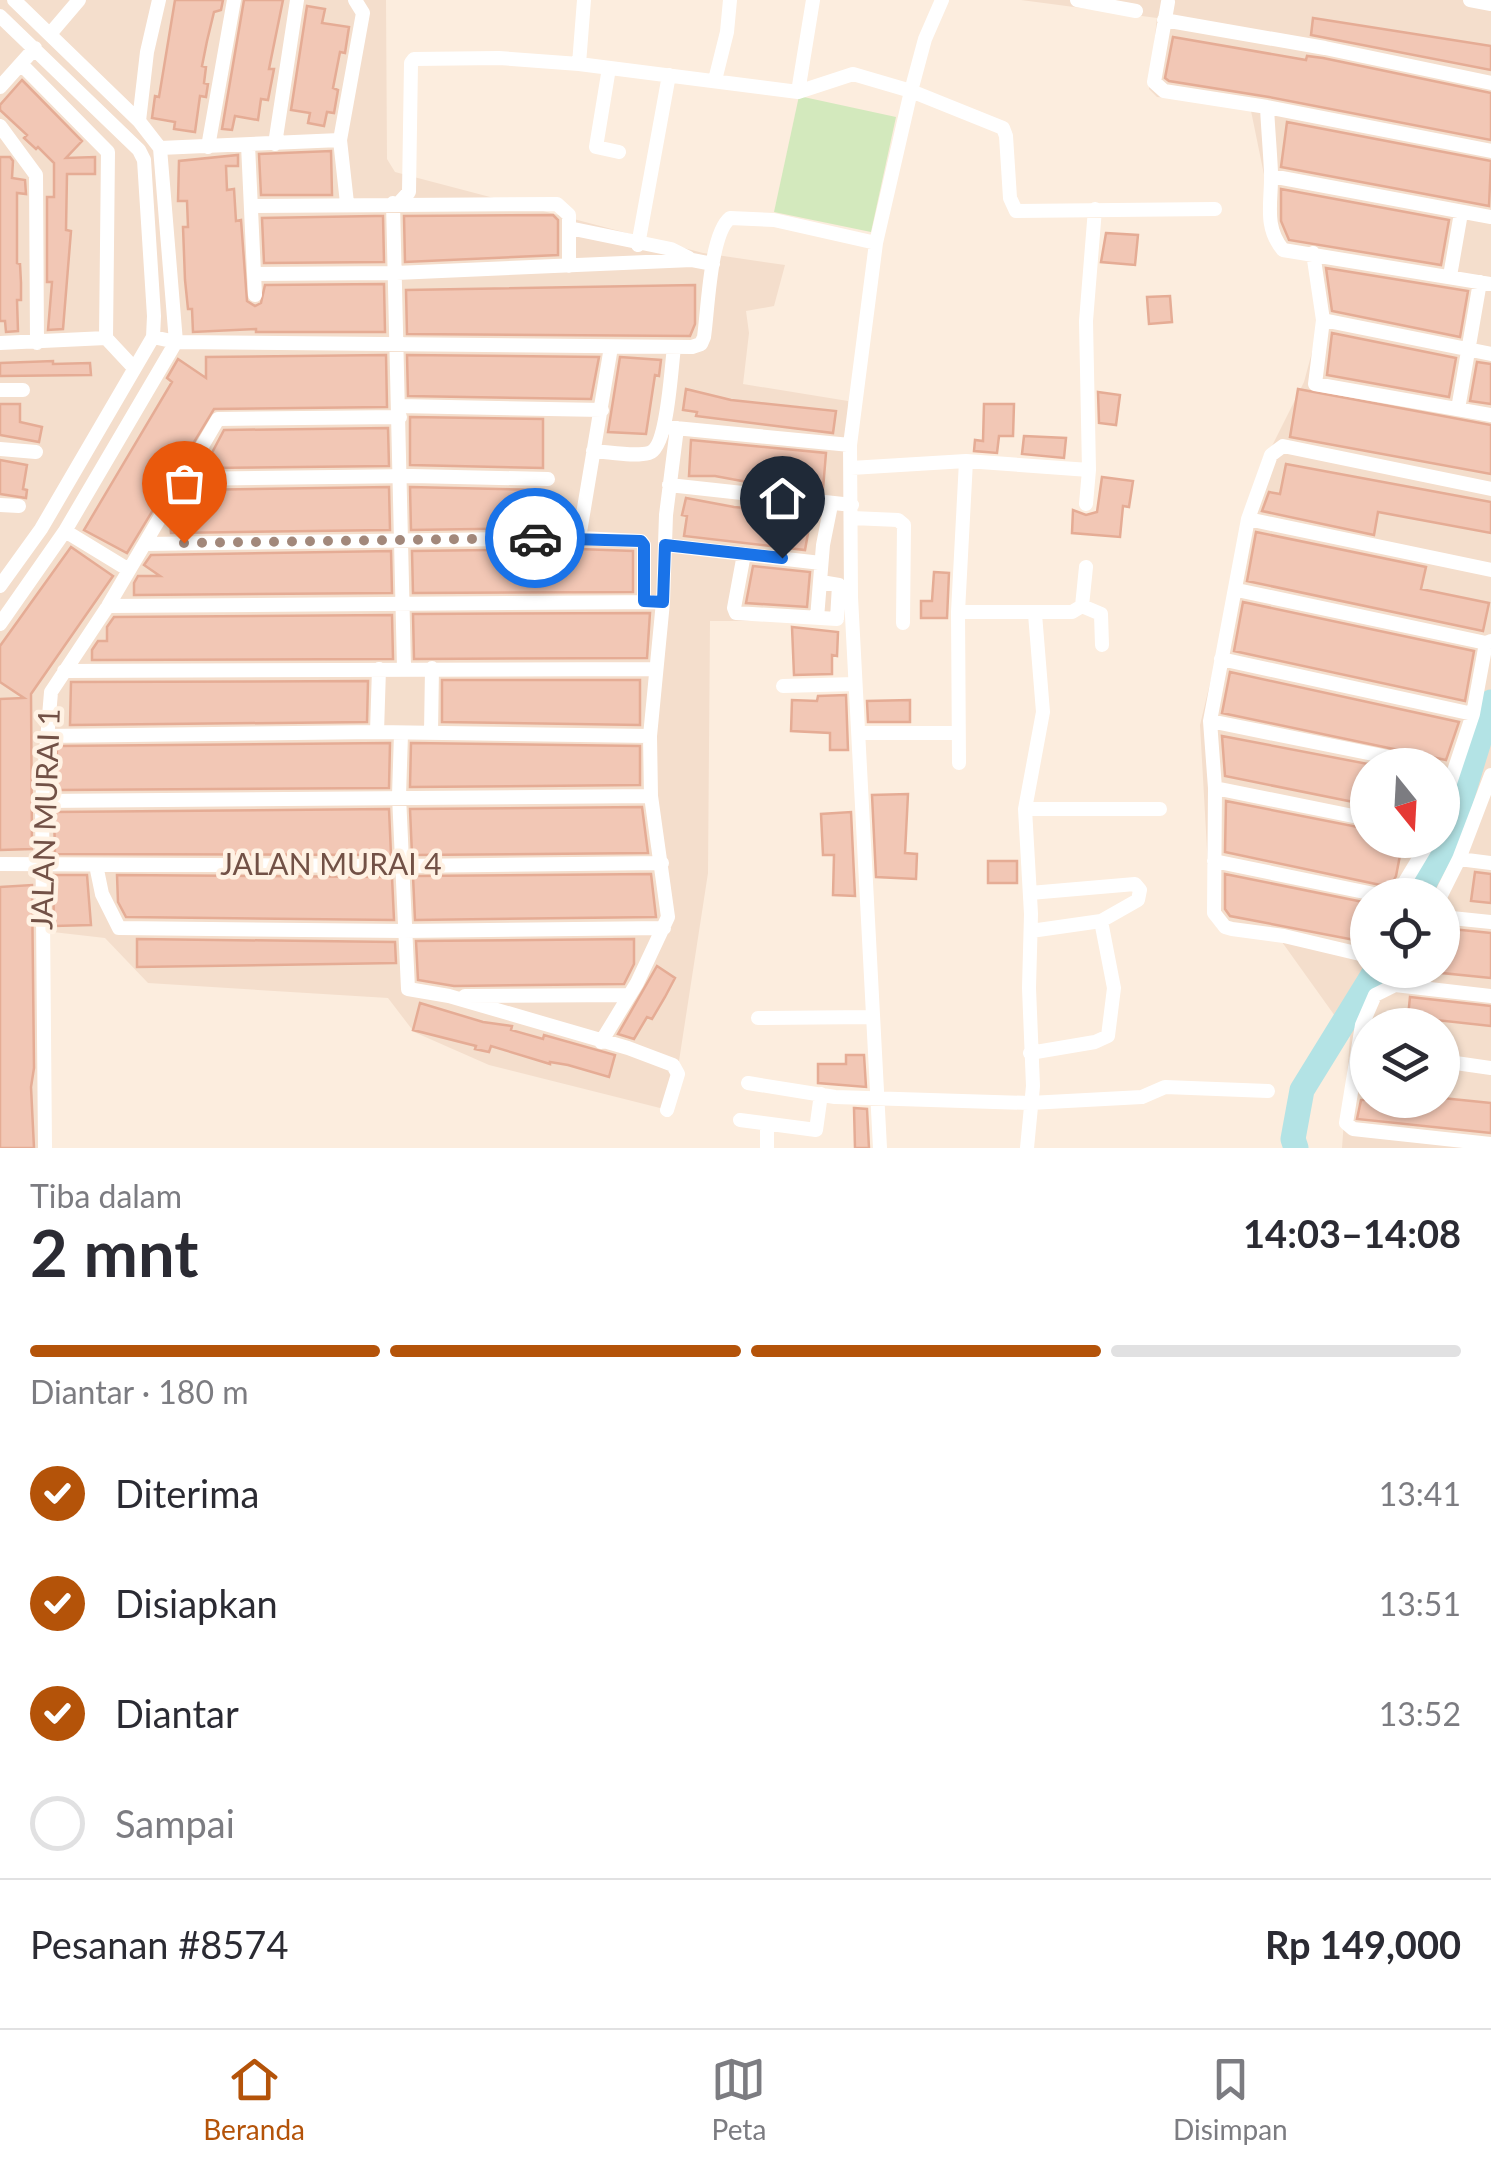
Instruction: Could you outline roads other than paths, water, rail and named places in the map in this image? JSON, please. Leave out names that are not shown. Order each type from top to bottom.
[{"type":"street","points":[[0,624],[65,531],[176,342],[160,148],[139,121],[14,0]]},
{"type":"street","points":[[50,34],[80,0]]},
{"type":"street","points":[[139,121],[159,0]]},
{"type":"street","points":[[208,147],[234,0]]},
{"type":"street","points":[[274,144],[297,0]]},
{"type":"street","points":[[347,203],[340,140],[363,13],[354,0]]},
{"type":"street","points":[[578,64],[584,0]]},
{"type":"street","points":[[715,80],[730,0]]},
{"type":"street","points":[[798,92],[813,0]]},
{"type":"street","points":[[880,1148],[855,684],[850,445],[876,243],[911,91],[925,40],[942,0]]},
{"type":"street","points":[[1077,0],[1136,11]]},
{"type":"street","points":[[1470,0],[1491,4]]},
{"type":"street","points":[[1168,2],[1154,82],[1164,91],[1491,151]]},
{"type":"street","points":[[0,16],[126,135],[144,160],[154,316],[153,337],[41,529],[0,586]]},
{"type":"street","points":[[1164,20],[1491,83]]},
{"type":"street","points":[[0,86],[35,48]]},
{"type":"street","points":[[404,668],[396,204],[410,192],[410,64],[414,60],[499,58],[578,64],[798,92],[853,74],[997,122],[1006,136],[1010,198],[1016,210],[1215,209]]},
{"type":"street","points":[[21,64],[108,152],[106,338],[134,368]]},
{"type":"street","points":[[610,68],[596,146],[619,152]]},
{"type":"street","points":[[638,244],[668,74]]},
{"type":"street","points":[[1266,107],[1271,176],[1268,210],[1283,250],[1486,283],[1468,350],[1458,410]]},
{"type":"street","points":[[0,126],[36,175],[37,343]]},
{"type":"street","points":[[108,152],[126,135]]},
{"type":"street","points":[[160,148],[340,140]]},
{"type":"street","points":[[248,145],[255,295]]},
{"type":"street","points":[[1271,176],[1491,217]]},
{"type":"street","points":[[250,206],[557,204],[569,215],[569,266]]},
{"type":"street","points":[[1086,504],[1086,321],[1095,210]]},
{"type":"street","points":[[1450,276],[1460,212]]},
{"type":"street","points":[[153,337],[176,342],[692,348],[701,344],[704,336],[723,224],[738,217],[774,220],[876,243]]},
{"type":"street","points":[[569,228],[671,250],[692,260]]},
{"type":"street","points":[[1313,254],[1322,320],[1313,380],[1319,388],[1491,415]]},
{"type":"street","points":[[254,274],[396,273],[692,260],[714,264]]},
{"type":"street","points":[[1322,320],[1491,354]]},
{"type":"street","points":[[0,343],[106,338]]},
{"type":"street","points":[[579,538],[611,347]]},
{"type":"street","points":[[601,1042],[637,983],[668,917],[651,796],[650,736],[663,602],[674,348]]},
{"type":"street","points":[[0,390],[22,390]]},
{"type":"street","name":"JALAN MURAI 1","points":[[45,1148],[42,801],[51,692],[146,544],[215,422],[222,418],[400,412],[602,410]]},
{"type":"street","points":[[671,428],[850,445]]},
{"type":"street","points":[[593,451],[649,454],[671,428]]},
{"type":"street","points":[[1350,952],[1225,927],[1214,912],[1215,788],[1210,721],[1248,520],[1272,455],[1283,446],[1491,489]]},
{"type":"street","points":[[0,449],[36,452]]},
{"type":"street","points":[[850,468],[966,461],[1089,470]]},
{"type":"street","points":[[959,763],[958,612],[966,461]]},
{"type":"street","points":[[180,479],[548,479]]},
{"type":"street","points":[[669,485],[831,505],[898,520],[904,525],[903,623]]},
{"type":"street","points":[[0,505],[19,506]]},
{"type":"street","points":[[744,554],[736,613],[838,618],[840,585],[820,582],[831,505]]},
{"type":"street","points":[[1248,520],[1491,570]]},
{"type":"street","points":[[65,531],[129,570]]},
{"type":"street","points":[[146,544],[579,538],[643,542],[644,601]]},
{"type":"street","points":[[665,545],[821,563]]},
{"type":"street","points":[[1082,606],[1086,567]]},
{"type":"street","points":[[1237,590],[1488,642],[1473,714],[1458,748]]},
{"type":"street","points":[[108,606],[663,602]]},
{"type":"street","points":[[958,612],[1035,614],[1072,612],[1082,606]]},
{"type":"street","points":[[1082,606],[1101,614],[1102,645]]},
{"type":"street","points":[[1027,1148],[1033,1086],[1026,810],[1044,712],[1035,614]]},
{"type":"street","points":[[1221,659],[1473,714]]},
{"type":"street","points":[[431,733],[432,668]]},
{"type":"street","points":[[377,732],[379,669]]},
{"type":"street","points":[[64,671],[654,669]]},
{"type":"street","points":[[782,686],[855,684]]},
{"type":"street","points":[[1210,721],[1350,749]]},
{"type":"street","points":[[45,736],[377,732],[650,736]]},
{"type":"street","points":[[860,732],[957,733]]},
{"type":"street","points":[[402,734],[399,796],[408,989],[449,996],[673,1065],[678,1074],[667,1110]]},
{"type":"street","points":[[1450,878],[1488,790],[1491,774]]},
{"type":"street","points":[[1215,788],[1350,815]]},
{"type":"street","points":[[42,801],[651,796]]},
{"type":"street","points":[[1026,810],[1160,809]]},
{"type":"street","points":[[1459,859],[1491,863]]},
{"type":"street","points":[[1214,862],[1350,889]]},
{"type":"street","name":"JALAN MURAI 4","points":[[0,864],[662,864]]},
{"type":"street","points":[[96,865],[102,894],[119,928],[404,932],[664,928]]},
{"type":"street","points":[[1030,893],[1138,886],[1138,900],[1101,921],[1030,931]]},
{"type":"street","points":[[1460,919],[1491,922]]},
{"type":"street","points":[[1030,1053],[1095,1042],[1108,1036],[1114,988],[1101,921]]},
{"type":"street","points":[[1369,1008],[1375,994],[1388,988]]},
{"type":"street","points":[[1421,988],[1491,996]]},
{"type":"street","points":[[449,996],[627,995]]},
{"type":"street","points":[[758,1018],[872,1017]]},
{"type":"street","points":[[1460,1064],[1491,1068]]},
{"type":"street","points":[[748,1083],[820,1094],[1030,1102],[1142,1098],[1165,1087],[1268,1091]]},
{"type":"street","points":[[740,1120],[816,1130],[820,1094]]},
{"type":"street","points":[[1350,1116],[1348,1126],[1490,1145]]},
{"type":"street","points":[[767,1124],[767,1148]]},
{"type":"waterway","points":[[1427,878],[1450,836],[1491,702]]},
{"type":"waterway","points":[[1296,1148],[1293,1139],[1302,1090],[1365,988]]}]
